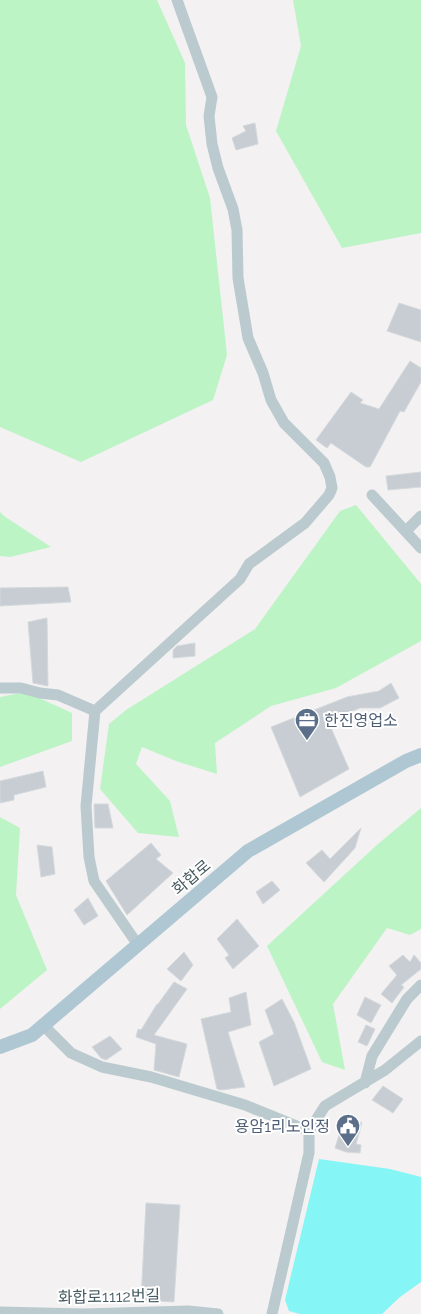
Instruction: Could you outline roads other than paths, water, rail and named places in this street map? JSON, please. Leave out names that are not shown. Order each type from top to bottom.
[{"type":"main road","name":"화합로","points":[[0,1046],[32,1035],[248,851],[406,760],[421,755]]},
{"type":"street","points":[[138,945],[94,881],[89,857],[86,806],[95,711],[240,579],[250,564],[305,523],[332,488],[324,463],[284,423],[271,400],[263,374],[248,338],[238,278],[237,230],[233,209],[218,168],[212,144],[209,116],[212,97],[177,0]]},
{"type":"street","points":[[372,495],[421,548]]},
{"type":"street","points":[[406,531],[421,516]]},
{"type":"street","points":[[0,688],[21,688],[58,695],[95,711]]},
{"type":"street","points":[[365,1083],[372,1056],[407,999],[421,985]]},
{"type":"street","points":[[43,1025],[71,1053],[102,1067],[152,1077],[245,1105],[310,1131]]},
{"type":"street","points":[[272,1314],[309,1153],[310,1131],[325,1106],[385,1070],[421,1041]]},
{"type":"street","name":"화합로1112번길","points":[[0,1312],[84,1314],[188,1310],[218,1314]]},
{"type":"water","points":[[319,1159],[390,1169],[421,1177],[421,1282],[400,1297],[382,1314],[300,1314],[289,1311],[285,1300]]},
{"type":"place","name":"한진영업소","points":[[307,741]]},
{"type":"place","name":"용암1리노인정","points":[[348,1147]]}]
